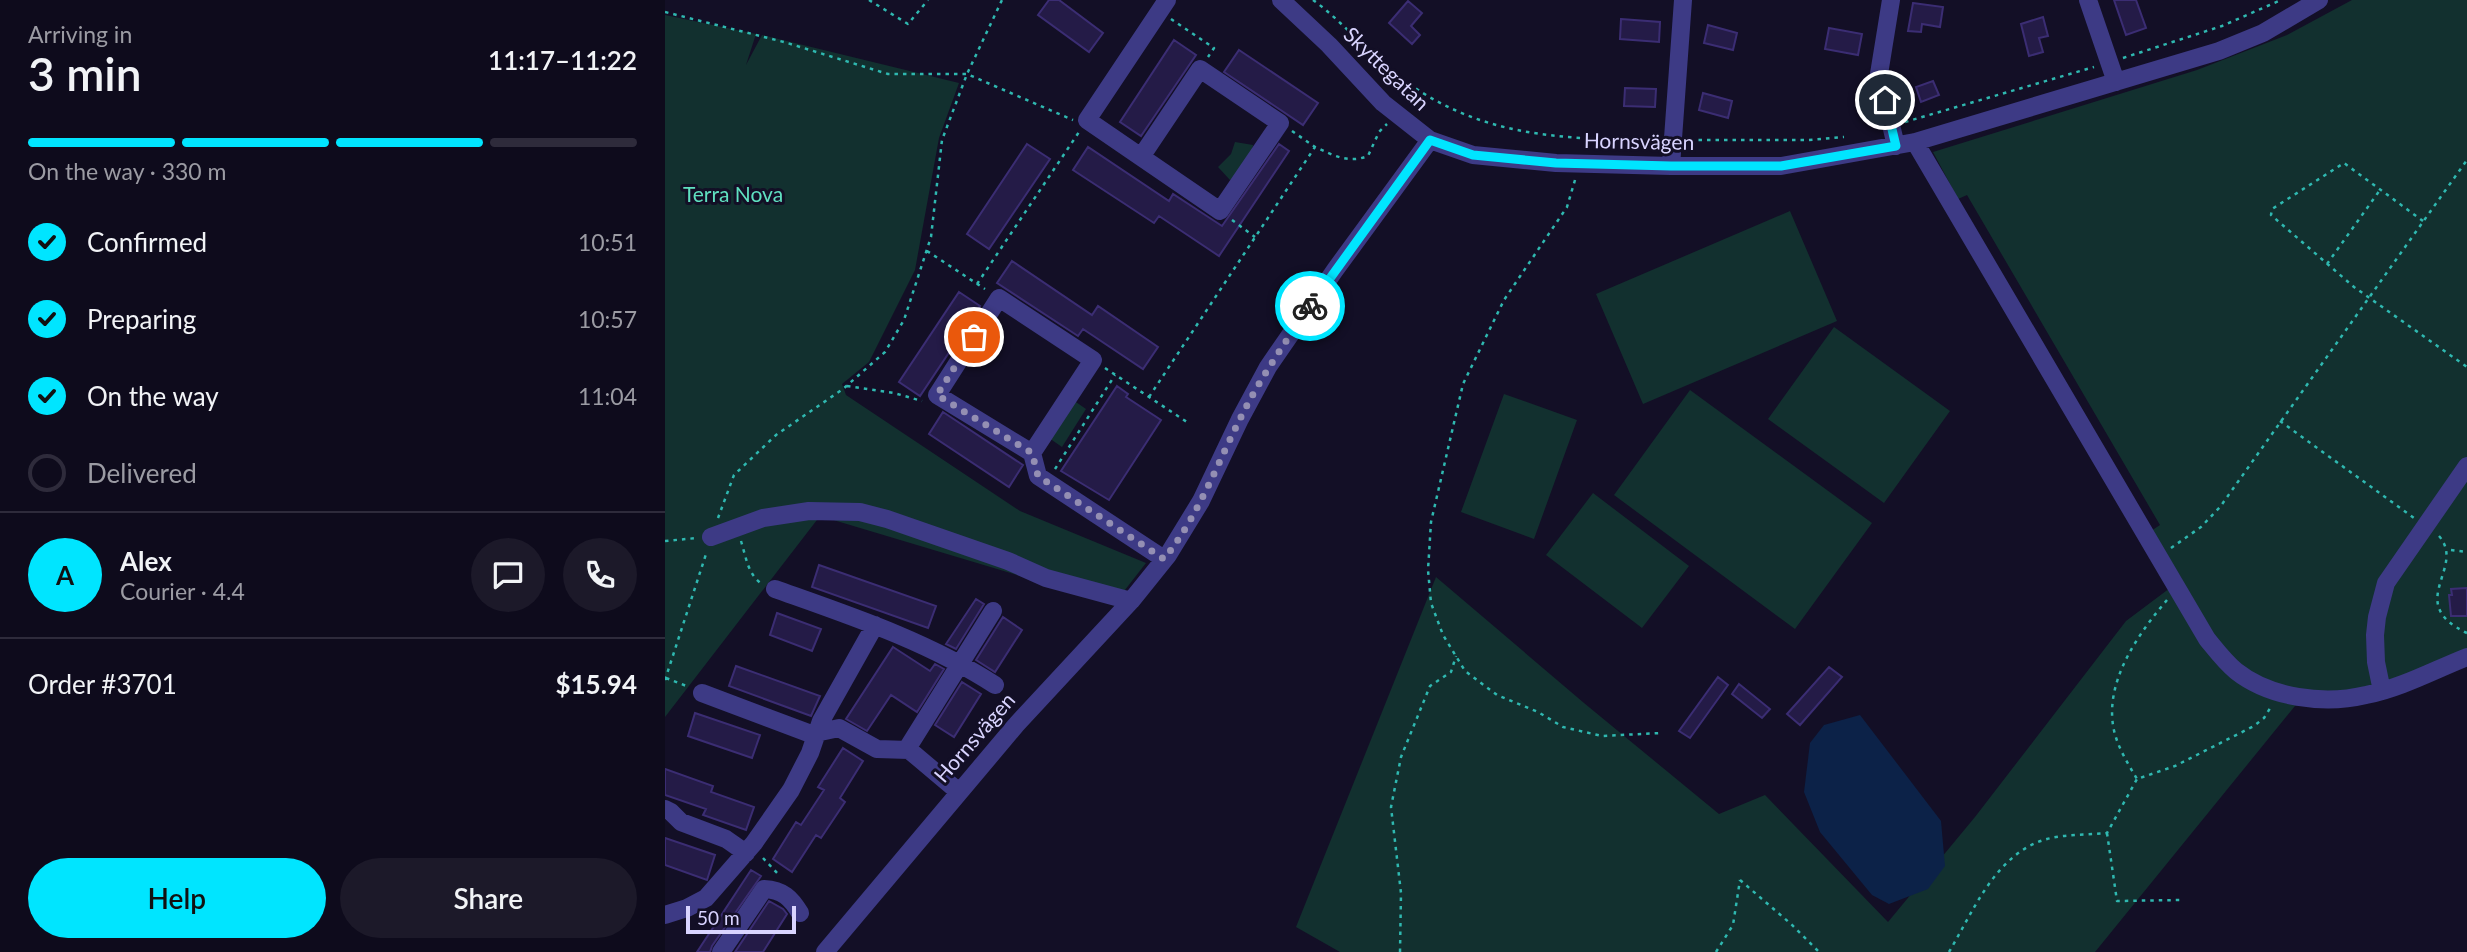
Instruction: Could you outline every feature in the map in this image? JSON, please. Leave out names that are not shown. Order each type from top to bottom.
[{"type":"street","name":"Skyttegatan","points":[[1281,0],[1329,45],[1395,114],[1430,140]]},
{"type":"street","points":[[1671,166],[1682,0]]},
{"type":"street","points":[[1891,0],[1879,74],[1896,146]]},
{"type":"street","points":[[2088,0],[2116,82]]},
{"type":"street","name":"Hornsvägen","points":[[825,952],[1016,725],[1131,601],[1164,559],[1201,501],[1268,367],[1430,140],[1473,155],[1581,164],[1781,166],[1915,142],[2219,51],[2263,33],[2309,3]]},
{"type":"street","points":[[1141,158],[1200,69],[1280,124],[1220,212],[1141,158],[1087,120],[1163,6]]},
{"type":"street","points":[[1915,142],[2207,639],[2237,672],[2276,692],[2324,699],[2349,698],[2382,691],[2467,657]]},
{"type":"street","points":[[1032,453],[1093,360],[999,298],[937,395],[1032,453],[1038,476],[1164,559]]},
{"type":"street","points":[[2382,691],[2376,662],[2375,635],[2386,583],[2467,466]]},
{"type":"street","points":[[711,537],[764,518],[809,511],[860,512],[1008,561],[1046,578],[1131,601]]},
{"type":"street","points":[[775,589],[914,640],[962,664],[995,685]]},
{"type":"street","points":[[909,750],[909,744],[993,611]]},
{"type":"street","points":[[665,915],[706,898],[746,853],[791,790],[810,753],[816,733],[875,625]]},
{"type":"street","points":[[702,693],[811,734],[839,729],[877,749],[909,750],[959,792]]},
{"type":"street","points":[[665,809],[671,811],[681,822],[726,839],[746,853]]},
{"type":"street","points":[[721,952],[764,889],[777,890],[791,899],[800,913]]},
{"type":"path","points":[[869,0],[908,23],[928,0]]},
{"type":"path","points":[[702,693],[666,679],[711,537],[734,475],[776,435],[846,386],[885,352],[904,320],[931,237],[941,140],[967,74],[1002,0]]},
{"type":"path","points":[[1313,0],[1415,89],[1467,117],[1496,127],[1531,134],[1610,139],[1808,140],[1854,135]]},
{"type":"path","points":[[1891,126],[2109,63],[2222,26],[2281,0]]},
{"type":"path","points":[[1163,6],[1214,48],[1200,69]]},
{"type":"path","points":[[665,12],[784,41],[888,74],[967,74],[1070,120],[1087,120]]},
{"type":"path","points":[[1280,124],[1336,157],[1351,160],[1363,158],[1367,156],[1380,131],[1415,89]]},
{"type":"path","points":[[977,284],[1087,120]]},
{"type":"path","points":[[1149,397],[1315,147]]},
{"type":"path","points":[[2160,556],[2201,527],[2220,507],[2467,160]]},
{"type":"path","points":[[2423,221],[2344,163],[2272,209],[2271,215],[2369,297],[2467,367]]},
{"type":"path","points":[[1581,164],[1567,207],[1504,300],[1463,384],[1430,522],[1428,570],[1431,603],[1443,635],[1465,671],[1497,695],[1538,712],[1563,727],[1602,736],[1661,733]]},
{"type":"path","points":[[2327,264],[2380,190]]},
{"type":"path","points":[[1220,212],[1255,237]]},
{"type":"path","points":[[927,251],[999,298]]},
{"type":"path","points":[[1093,360],[1190,424]]},
{"type":"path","points":[[1047,481],[1115,375]]},
{"type":"path","points":[[846,386],[894,393],[925,402],[932,401],[937,395]]},
{"type":"path","points":[[2280,421],[2444,540],[2453,559]]},
{"type":"path","points":[[737,527],[755,579],[775,589]]},
{"type":"path","points":[[665,541],[711,537]]},
{"type":"path","points":[[2451,550],[2467,552]]},
{"type":"path","points":[[2447,577],[2441,600],[2442,611],[2447,622],[2467,633]]},
{"type":"path","points":[[2137,779],[2120,750],[2116,737],[2112,711],[2114,693],[2119,674],[2141,632],[2178,587]]},
{"type":"path","points":[[1400,952],[1401,893],[1391,807],[1401,757],[1430,686],[1451,672],[1456,656]]},
{"type":"path","points":[[2183,900],[2117,901],[2107,833],[2137,779],[2175,766],[2254,726],[2271,708],[2276,692]]},
{"type":"path","points":[[1949,952],[1988,886],[2007,861],[2018,852],[2048,839],[2107,833]]},
{"type":"path","points":[[1716,952],[1734,925],[1740,880],[1819,952]]},
{"type":"green space","points":[[2352,0],[2467,0],[2467,652],[2363,690],[2295,706],[2095,952],[1340,952],[1296,927],[1436,577],[1719,814],[1765,795],[1888,922],[1975,817],[2126,621],[2182,579],[2151,531],[2160,525],[1967,195],[1958,199],[1933,152],[2197,70],[2287,35]]},
{"type":"green space","name":"Terra Nova","points":[[665,15],[756,34],[746,65],[762,35],[959,83],[939,138],[915,270],[869,362],[842,384],[846,395],[1020,511],[1146,563],[1114,604],[820,516],[665,717]]},
{"type":"green space","points":[[1235,142],[1253,145],[1245,165],[1230,180],[1218,167],[1231,154]]},
{"type":"green space","points":[[1790,211],[1837,321],[1643,404],[1596,294]]},
{"type":"green space","points":[[1834,327],[1950,411],[1884,503],[1768,419]]},
{"type":"green space","points":[[1690,390],[1872,523],[1795,629],[1614,495]]},
{"type":"green space","points":[[1504,394],[1577,420],[1534,539],[1461,512]]},
{"type":"green space","points":[[1073,400],[1086,409],[1062,447],[1049,438]]},
{"type":"green space","points":[[1593,493],[1689,566],[1642,628],[1546,555]]},
{"type":"water","points":[[1860,715],[1941,821],[1945,866],[1928,889],[1889,904],[1872,895],[1820,832],[1804,792],[1810,743],[1824,725]]},
{"type":"building","points":[[1049,0],[1059,0],[1103,33],[1089,52],[1038,15]]},
{"type":"building","points":[[2114,0],[2136,0],[2146,28],[2126,35]]},
{"type":"building","points":[[1408,1],[1422,13],[1411,26],[1420,35],[1412,44],[1389,23]]},
{"type":"building","points":[[1913,3],[1943,7],[1940,27],[1922,24],[1921,32],[1908,31]]},
{"type":"building","points":[[2043,17],[2048,36],[2039,38],[2043,52],[2029,56],[2021,24]]},
{"type":"building","points":[[1621,19],[1660,22],[1659,42],[1620,39]]},
{"type":"building","points":[[1708,25],[1737,33],[1733,50],[1704,43]]},
{"type":"building","points":[[1829,28],[1862,34],[1858,55],[1825,49]]},
{"type":"building","points":[[1174,40],[1196,55],[1141,136],[1120,122]]},
{"type":"building","points":[[1239,50],[1318,103],[1303,125],[1224,72]]},
{"type":"building","points":[[1933,81],[1939,95],[1921,102],[1916,87]]},
{"type":"building","points":[[1625,88],[1656,89],[1655,107],[1624,106]]},
{"type":"building","points":[[1703,93],[1732,101],[1728,118],[1699,110]]},
{"type":"building","points":[[1027,144],[1050,159],[989,249],[967,234]]},
{"type":"building","points":[[1279,144],[1289,151],[1219,256],[1159,216],[1154,223],[1073,170],[1088,147],[1169,201],[1173,194],[1222,226]]},
{"type":"building","points":[[1012,261],[1092,315],[1098,306],[1158,347],[1143,369],[1083,329],[1078,336],[997,283]]},
{"type":"building","points":[[959,292],[980,306],[920,396],[899,382]]},
{"type":"building","points":[[1117,386],[1128,394],[1126,397],[1161,420],[1109,500],[1061,471]]},
{"type":"building","points":[[943,412],[1023,465],[1009,487],[929,434]]},
{"type":"building","points":[[819,565],[936,606],[928,628],[812,587]]},
{"type":"building","points":[[2467,588],[2467,616],[2451,616],[2451,589]]},
{"type":"building","points":[[976,599],[984,604],[956,649],[946,644]]},
{"type":"building","points":[[777,613],[821,629],[812,651],[770,635]]},
{"type":"building","points":[[1003,617],[1022,630],[995,672],[976,660]]},
{"type":"building","points":[[893,647],[930,671],[935,664],[944,669],[917,712],[891,695],[867,731],[846,719]]},
{"type":"building","points":[[736,666],[820,696],[811,716],[729,686]]},
{"type":"building","points":[[1829,667],[1842,677],[1800,725],[1787,714]]},
{"type":"building","points":[[1718,677],[1728,685],[1690,738],[1679,731]]},
{"type":"building","points":[[962,682],[981,694],[954,737],[935,725]]},
{"type":"building","points":[[1739,684],[1770,709],[1762,718],[1732,694]]},
{"type":"building","points":[[695,713],[760,735],[752,758],[688,736]]},
{"type":"building","points":[[843,748],[863,761],[840,798],[845,802],[821,838],[816,835],[792,872],[773,859],[796,822],[801,825],[824,790],[818,787]]},
{"type":"building","points":[[665,769],[713,786],[711,792],[754,807],[746,830],[703,815],[706,809],[665,795]]},
{"type":"building","points":[[665,838],[715,855],[707,880],[665,865]]},
{"type":"building","points":[[751,870],[761,876],[710,952],[697,952]]},
{"type":"building","points":[[769,901],[787,914],[763,952],[735,952]]},
{"type":"way so far","points":[[974,337],[937,395],[1032,453],[1038,476],[1164,559],[1201,501],[1268,367],[1310,306]]},
{"type":"route","points":[[1310,306],[1430,140],[1473,155],[1556,163],[1781,166],[1896,146],[1885,100]]}]
